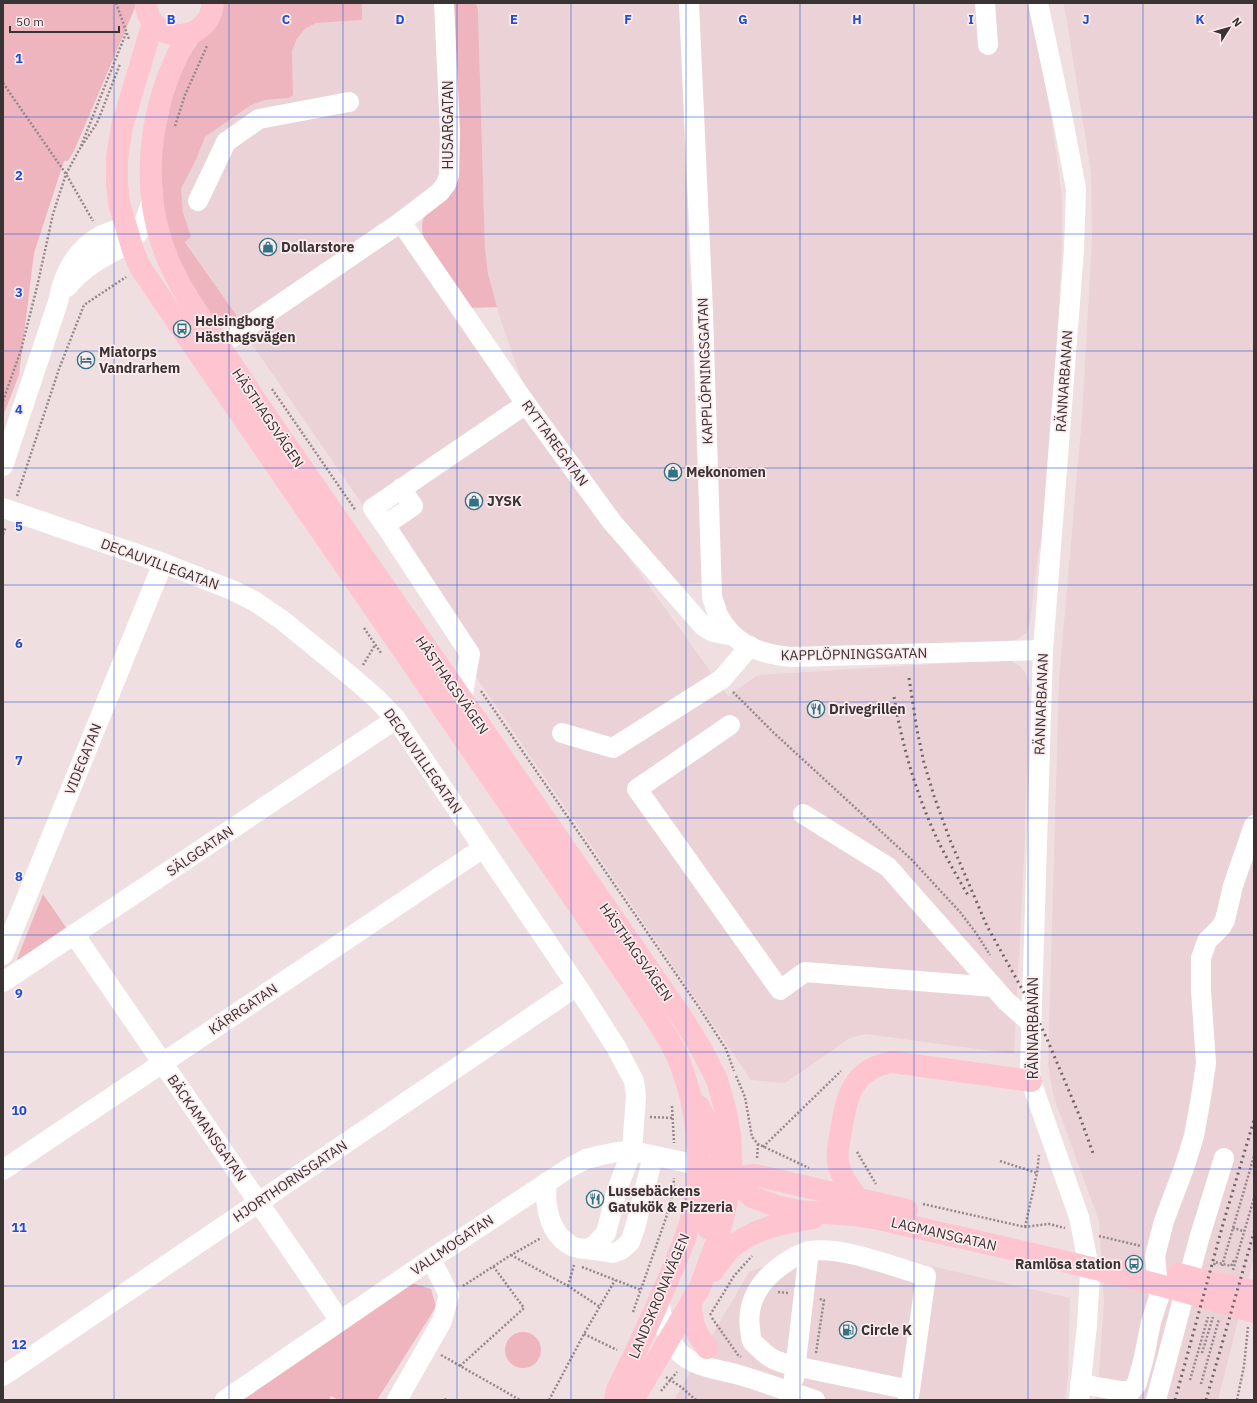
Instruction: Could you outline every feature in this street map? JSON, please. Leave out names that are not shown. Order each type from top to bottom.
[{"type":"main road","points":[[147,9],[159,29],[174,35],[199,36],[202,27],[210,16],[214,5]]},
{"type":"main road","name":"HÄSTHAGSVÄGEN","points":[[147,9],[122,126],[118,152],[117,183],[119,203],[131,234],[140,267],[632,983],[660,1026],[680,1064],[693,1106],[698,1165]]},
{"type":"main road","name":"HÄSTHAGSVÄGEN","points":[[199,36],[171,69],[155,121],[151,169],[152,198],[158,232],[170,264],[183,289],[219,346],[683,1019],[703,1052],[717,1080],[725,1108],[730,1135],[732,1178]]},
{"type":"main road","points":[[131,234],[170,264]]},
{"type":"main road","points":[[858,1199],[844,1181],[840,1170],[837,1153],[845,1105],[848,1096],[860,1077],[867,1071],[876,1066],[892,1062],[1032,1081]]},
{"type":"main road","points":[[680,1064],[732,1178]]},
{"type":"main road","points":[[698,1165],[711,1194],[712,1203],[692,1323],[702,1342]]},
{"type":"main road","name":"LAGMANSGATAN","points":[[698,1165],[732,1178],[752,1197],[776,1206],[798,1211],[854,1215],[879,1219],[1254,1291]]},
{"type":"main road","name":"LANDSKRONAVÄGEN","points":[[615,1400],[617,1390],[636,1351],[650,1296],[682,1248],[689,1228],[694,1206],[698,1165]]},
{"type":"main road","name":"LAGMANSGATAN","points":[[732,1178],[755,1175],[858,1199],[1067,1255],[1198,1295],[1252,1317]]},
{"type":"main road","name":"LANDSKRONAVÄGEN","points":[[633,1400],[696,1294],[719,1235],[732,1178]]},
{"type":"main road","points":[[696,1294],[730,1249],[753,1234],[790,1221],[840,1214]]},
{"type":"street","name":"HUSARGATAN","points":[[219,346],[401,222],[440,192],[446,184],[449,175],[449,100],[444,3]]},
{"type":"street","name":"KAPPLÖPNINGSGATAN","points":[[689,3],[703,312],[712,597],[718,614],[742,642],[771,655],[791,657],[1043,650]]},
{"type":"street","points":[[985,3],[988,45]]},
{"type":"street","name":"RÄNNARBANAN","points":[[1038,3],[1063,118],[1076,189],[1074,250],[1043,650],[1030,1068],[1032,1081],[1039,1104],[1080,1217],[1090,1273],[1087,1326],[1080,1392]]},
{"type":"street","points":[[198,201],[226,142],[260,119],[349,102]]},
{"type":"street","points":[[58,302],[71,282],[84,269],[131,234],[149,212],[152,198]]},
{"type":"street","name":"RYTTAREGATAN","points":[[401,222],[436,283],[478,345],[526,404],[612,522],[698,622],[713,632],[742,642]]},
{"type":"street","points":[[3,466],[58,302],[66,273],[71,264],[83,250],[102,235],[131,234]]},
{"type":"street","points":[[462,699],[470,654],[373,508],[401,488],[492,416],[526,404]]},
{"type":"street","name":"DECAUVILLEGATAN","points":[[8,509],[163,563],[232,590],[254,601],[282,620],[377,698],[396,719],[577,986],[631,1074],[634,1081],[636,1096],[635,1116],[642,1153]]},
{"type":"street","name":"VIDEGATAN","points":[[3,955],[163,563]]},
{"type":"street","points":[[562,733],[613,748],[722,679],[742,642]]},
{"type":"street","name":"SÄLGGATAN","points":[[3,982],[396,719]]},
{"type":"street","points":[[730,725],[637,789],[780,990],[805,972],[994,987]]},
{"type":"street","points":[[803,814],[888,867],[1006,1002],[1031,1023]]},
{"type":"street","points":[[1080,1392],[1121,1391],[1139,1395],[1137,1383],[1151,1322],[1159,1297],[1156,1256],[1164,1221],[1184,1168],[1194,1136],[1206,1062],[1201,990],[1201,958],[1207,941],[1221,927],[1225,920],[1233,886],[1254,825]]},
{"type":"street","name":"KÄRRGATAN","points":[[3,1170],[483,848]]},
{"type":"street","name":"BÄCKAMANSGATAN","points":[[74,934],[340,1321]]},
{"type":"street","name":"HJORTHORNSGATAN","points":[[3,1376],[577,986]]},
{"type":"street","name":"VALLMOGATAN","points":[[225,1400],[431,1259],[547,1182],[586,1159],[618,1152],[642,1153],[698,1165]]},
{"type":"street","points":[[588,1249],[596,1244],[606,1233],[617,1190],[642,1153]]},
{"type":"street","points":[[547,1182],[546,1191],[548,1212],[551,1222],[555,1230],[566,1242],[573,1246],[613,1253],[621,1250],[630,1242],[635,1228],[642,1153]]},
{"type":"street","points":[[1156,1400],[1199,1239],[1224,1158]]},
{"type":"street","points":[[792,1393],[809,1251]]},
{"type":"street","points":[[809,1251],[832,1251],[859,1256],[926,1276],[909,1395],[780,1362],[766,1356],[752,1341],[749,1322],[753,1296],[764,1279],[775,1269],[792,1258],[809,1251]]},
{"type":"street","points":[[398,1400],[442,1320],[449,1295],[431,1259]]},
{"type":"street","points":[[650,1296],[670,1338],[676,1348],[686,1357],[697,1364],[740,1375]]},
{"type":"street","points":[[636,1351],[653,1342],[670,1338],[702,1342],[740,1375],[766,1393],[792,1393],[815,1400]]},
{"type":"path","points":[[116,3],[126,33],[130,39],[127,46]]},
{"type":"path","points":[[79,150],[126,33]]},
{"type":"path","points":[[173,132],[185,94],[199,36]]},
{"type":"path","points":[[3,401],[21,350],[53,214],[66,174],[79,150],[97,123],[122,60]]},
{"type":"path","points":[[3,83],[66,174],[102,235]]},
{"type":"path","points":[[3,534],[8,509],[84,305],[140,267]]},
{"type":"path","points":[[268,384],[360,517]]},
{"type":"path","points":[[353,678],[375,646]]},
{"type":"path","points":[[467,671],[694,999],[726,1049],[745,1097],[752,1137],[758,1144],[811,1169]]},
{"type":"path","points":[[730,688],[774,733],[910,859],[960,912],[992,958]]},
{"type":"path","points":[[635,1116],[673,1118]]},
{"type":"path","points":[[856,1150],[858,1156],[880,1189]]},
{"type":"path","points":[[1025,1227],[1037,1172],[1039,1154]]},
{"type":"path","points":[[1000,1161],[1037,1172]]},
{"type":"path","points":[[922,1204],[1025,1227],[1045,1224],[1058,1227]]},
{"type":"path","points":[[1223,1262],[1234,1228],[1243,1230],[1236,1256]]},
{"type":"path","points":[[449,1295],[493,1266],[555,1230]]},
{"type":"path","points":[[702,1342],[734,1276],[757,1252]]},
{"type":"path","points":[[511,1255],[568,1286],[600,1306]]},
{"type":"path","points":[[568,1286],[574,1264],[650,1296]]},
{"type":"path","points":[[460,1366],[524,1308],[493,1266]]},
{"type":"path","points":[[549,1400],[615,1280]]},
{"type":"path","points":[[1237,1400],[1244,1366],[1245,1346],[1252,1317]]},
{"type":"path","points":[[1202,1353],[1212,1320]]},
{"type":"path","points":[[427,1348],[520,1400]]},
{"type":"path","points":[[657,1395],[680,1368],[686,1357]]},
{"type":"shaded area","points":[[3,3],[137,3],[74,151],[68,161],[64,161],[34,253],[19,375],[3,416]]},
{"type":"shaded area","points":[[224,3],[362,3],[362,20],[316,23],[305,29],[297,39],[292,51],[293,95],[289,98],[265,100],[251,105],[205,137],[196,160],[181,189],[183,212],[191,237],[185,242],[237,316],[223,325],[218,325],[183,275],[165,225],[160,155],[172,96],[183,66],[214,16]]},
{"type":"shaded area","points":[[362,3],[438,3],[443,171],[436,185],[390,219],[502,381],[728,696],[758,675],[999,660],[1011,661],[1020,666],[1026,674],[1029,685],[1024,859],[1014,1054],[866,1034],[850,1038],[785,1083],[751,1080],[457,649],[449,630],[251,343],[237,316],[185,241],[191,237],[183,212],[181,189],[196,160],[205,137],[251,105],[265,100],[289,98],[293,95],[292,51],[297,39],[305,29],[316,23],[362,20]]},
{"type":"shaded area","points":[[452,3],[476,3],[478,10],[485,249],[488,274],[497,307],[470,308],[424,238],[422,230],[422,224],[426,214],[447,198]]},
{"type":"shaded area","points":[[476,3],[679,3],[702,583],[676,585],[617,517],[523,385],[493,297],[488,274],[485,249],[478,10]]},
{"type":"shaded area","points":[[698,3],[1028,3],[1039,37],[1053,130],[1062,196],[1062,245],[1050,497],[1038,555],[1030,622],[1026,633],[1018,639],[1007,641],[777,649],[734,630],[720,593]]},
{"type":"shaded area","points":[[1063,3],[1254,3],[1254,1258],[1218,1400],[1095,1400],[1098,1387],[1104,1302],[1099,1221],[1054,1098],[1048,1065],[1059,679],[1082,417],[1092,239],[1091,173]]},
{"type":"shaded area","points":[[43,894],[67,929],[19,960],[17,959]]},
{"type":"shaded area","points":[[826,1242],[1070,1298],[1068,1378],[1065,1400],[674,1400],[749,1272]]},
{"type":"shaded area","points":[[412,1283],[431,1289],[436,1307],[377,1400],[338,1400],[331,1396],[329,1400],[240,1400]]},
{"type":"shaded area","points":[[526,1332],[536,1337],[540,1343],[540,1357],[536,1363],[530,1367],[520,1368],[510,1363],[506,1357],[505,1347],[510,1337],[516,1333]]},
{"type":"railway","points":[[909,678],[924,763],[950,840],[987,926],[1032,1007],[1047,1039],[1080,1117],[1094,1156]]},
{"type":"railway","points":[[894,697],[908,759],[922,803],[932,828],[952,868],[969,897]]},
{"type":"railway","points":[[1175,1400],[1223,1224],[1254,1120]]},
{"type":"railway","points":[[1206,1400],[1254,1232]]},
{"type":"place","name":"Dollarstore","points":[[268,247]]},
{"type":"place","name":"Helsingborg Hästhagsvägen","points":[[182,329]]},
{"type":"place","name":"Miatorps Vandrarhem","points":[[86,360]]},
{"type":"place","name":"Mekonomen","points":[[673,472]]},
{"type":"place","name":"JYSK","points":[[474,501]]},
{"type":"place","name":"Drivegrillen","points":[[816,709]]},
{"type":"place","name":"Lussebäckens Gatukök & Pizzeria","points":[[595,1199]]},
{"type":"place","name":"Ramlösa station","points":[[1134,1264]]},
{"type":"place","name":"Circle K","points":[[848,1330]]}]
